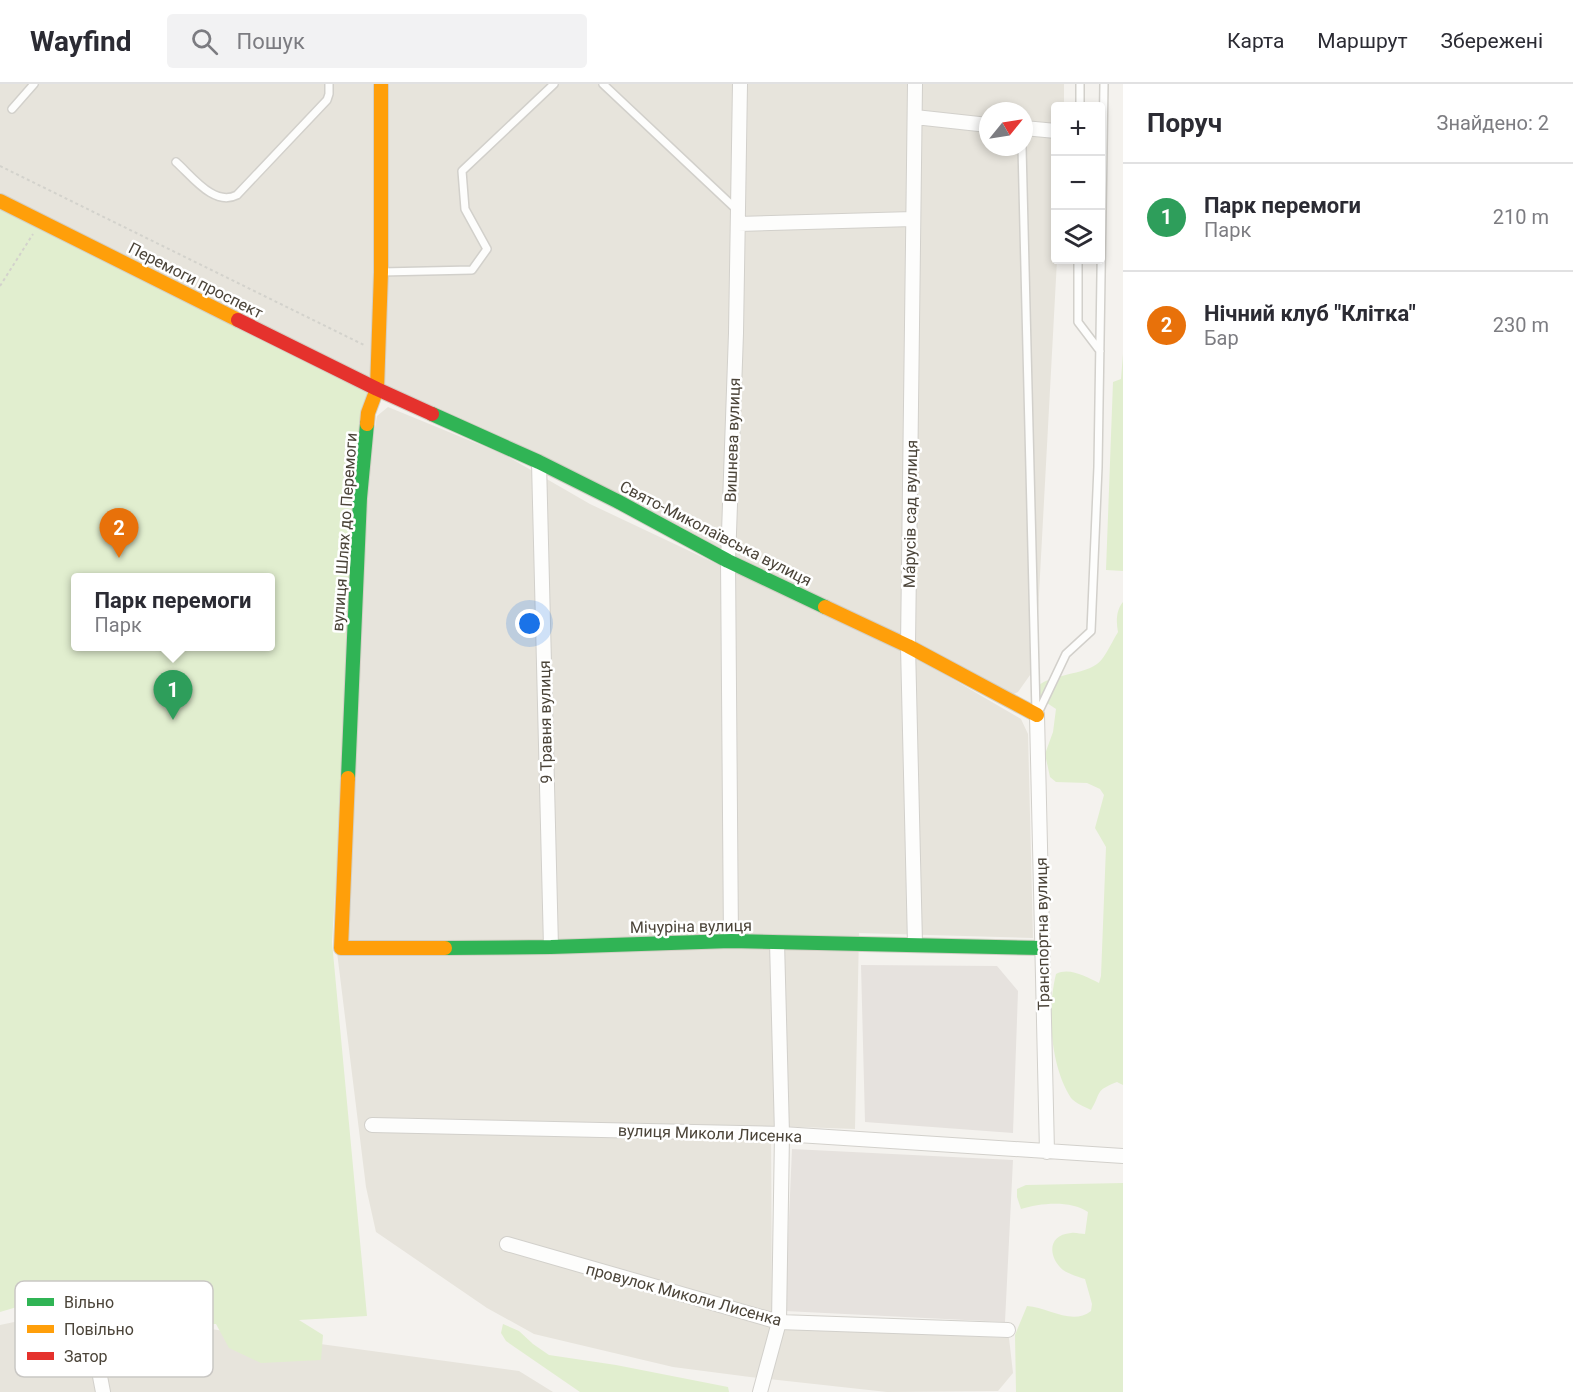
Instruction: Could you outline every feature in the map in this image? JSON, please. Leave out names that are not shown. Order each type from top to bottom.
[{"type":"street","name":"вулиця Шлях до Перемоги","points":[[341,948],[360,498],[369,413],[377,389],[381,272],[381,84]]},
{"type":"street","name":"Вишнева вулиця","points":[[731,941],[728,561],[736,333],[740,84]]},
{"type":"street","name":"Мáрусів сад вулиця","points":[[915,84],[908,646],[915,944]]},
{"type":"street","points":[[915,117],[979,124]]},
{"type":"street","points":[[1033,129],[1051,131]]},
{"type":"street","name":"Перемоги проспект","points":[[0,201],[377,389]]},
{"type":"street","points":[[738,218],[914,219]]},
{"type":"street","name":"Свято-Миколаївська вулиця","points":[[377,389],[539,462],[728,561],[908,646],[1036,715]]},
{"type":"street","name":"9 Травня вулиця","points":[[539,462],[551,947]]},
{"type":"street","name":"Транспортна вулиця","points":[[1036,715],[1047,1152]]},
{"type":"street","name":"Мічуріна вулиця","points":[[341,948],[551,947],[731,941],[1042,948]]},
{"type":"street","points":[[760,1392],[779,1322],[782,1134],[777,942]]},
{"type":"street","name":"вулиця Миколи Лисенка","points":[[372,1125],[782,1134],[1123,1156]]},
{"type":"street","name":"провулок Миколи Лисенка","points":[[507,1244],[779,1322],[1008,1330]]},
{"type":"street","points":[[100,1377],[103,1392]]},
{"type":"lane","points":[[12,109],[34,84]]},
{"type":"lane","points":[[176,162],[212,194],[221,198],[237,195],[327,100],[329,84]]},
{"type":"lane","points":[[381,272],[472,270],[487,249],[465,209],[462,171],[554,84]]},
{"type":"lane","points":[[603,84],[738,218]]},
{"type":"lane","points":[[1080,84],[1080,102]]},
{"type":"lane","points":[[1036,715],[1066,654],[1091,631],[1098,466],[1104,84]]},
{"type":"lane","points":[[1022,156],[1036,715]]},
{"type":"lane","points":[[1078,264],[1078,322],[1100,351]]},
{"type":"path","points":[[0,166],[378,353]]},
{"type":"path","points":[[0,286],[41,221]]},
{"type":"shaded area","points":[[0,84],[1064,84],[1064,102],[1051,102],[1051,264],[1057,264],[1035,668],[1018,692],[1005,698],[0,202]]},
{"type":"shaded area","points":[[388,407],[505,455],[590,504],[920,660],[1021,719],[1028,734],[1033,938],[859,933],[855,1129],[771,1126],[772,1310],[767,1327],[1009,1338],[1013,1373],[998,1391],[887,1392],[750,1377],[673,1367],[534,1334],[487,1308],[376,1232],[366,1187],[337,952],[365,486],[377,416]]},
{"type":"shaded area","points":[[861,965],[997,966],[1018,991],[1013,1133],[865,1122]]},
{"type":"shaded area","points":[[792,1149],[1013,1160],[1005,1322],[785,1311]]},
{"type":"shaded area","points":[[15,1322],[15,1377],[213,1377],[213,1329],[519,1371],[553,1392],[0,1392],[0,1325]]},
{"type":"green space","points":[[0,201],[377,389],[360,498],[332,942],[367,1316],[299,1320],[323,1335],[321,1360],[261,1363],[229,1348],[216,1324],[213,1324],[213,1281],[15,1281],[15,1308],[0,1312]]},
{"type":"green space","points":[[1123,354],[1123,571],[1106,570],[1113,382],[1121,379]]},
{"type":"green space","points":[[1123,602],[1123,1085],[1117,1082],[1102,1090],[1091,1110],[1073,1100],[1064,1085],[1055,1054],[1051,1021],[1056,974],[1072,972],[1099,983],[1101,976],[1106,847],[1095,828],[1104,795],[1100,789],[1087,783],[1056,782],[1050,777],[1045,754],[1053,732],[1056,709],[1032,693],[1044,682],[1081,671],[1100,662],[1118,632],[1117,616]]},
{"type":"green space","points":[[1123,1183],[1123,1392],[1016,1392],[1015,1335],[1027,1306],[1076,1317],[1091,1311],[1092,1304],[1085,1279],[1063,1270],[1055,1259],[1052,1247],[1054,1242],[1063,1235],[1085,1234],[1088,1212],[1064,1204],[1037,1205],[1021,1209],[1017,1189],[1026,1185]]},
{"type":"green space","points":[[503,1324],[519,1331],[549,1355],[616,1365],[728,1387],[729,1392],[580,1392],[506,1341],[501,1333]]},
{"type":"traffic: fast","points":[[432,414],[539,462],[728,561],[825,607]]},
{"type":"traffic: fast","points":[[348,778],[360,498],[367,424]]},
{"type":"traffic: fast","points":[[445,948],[731,941],[1042,948]]},
{"type":"traffic: slow","points":[[367,424],[368,413],[377,389],[381,272],[381,84]]},
{"type":"traffic: slow","points":[[0,201],[238,320]]},
{"type":"traffic: slow","points":[[825,607],[908,646],[1037,715]]},
{"type":"traffic: slow","points":[[348,778],[341,948],[445,948]]},
{"type":"traffic: jam","points":[[238,320],[432,414]]},
{"type":"place","name":"Нічний клуб \"Клітка\"","points":[[119,558]]},
{"type":"place","name":"Парк перемоги","points":[[173,720]]}]
